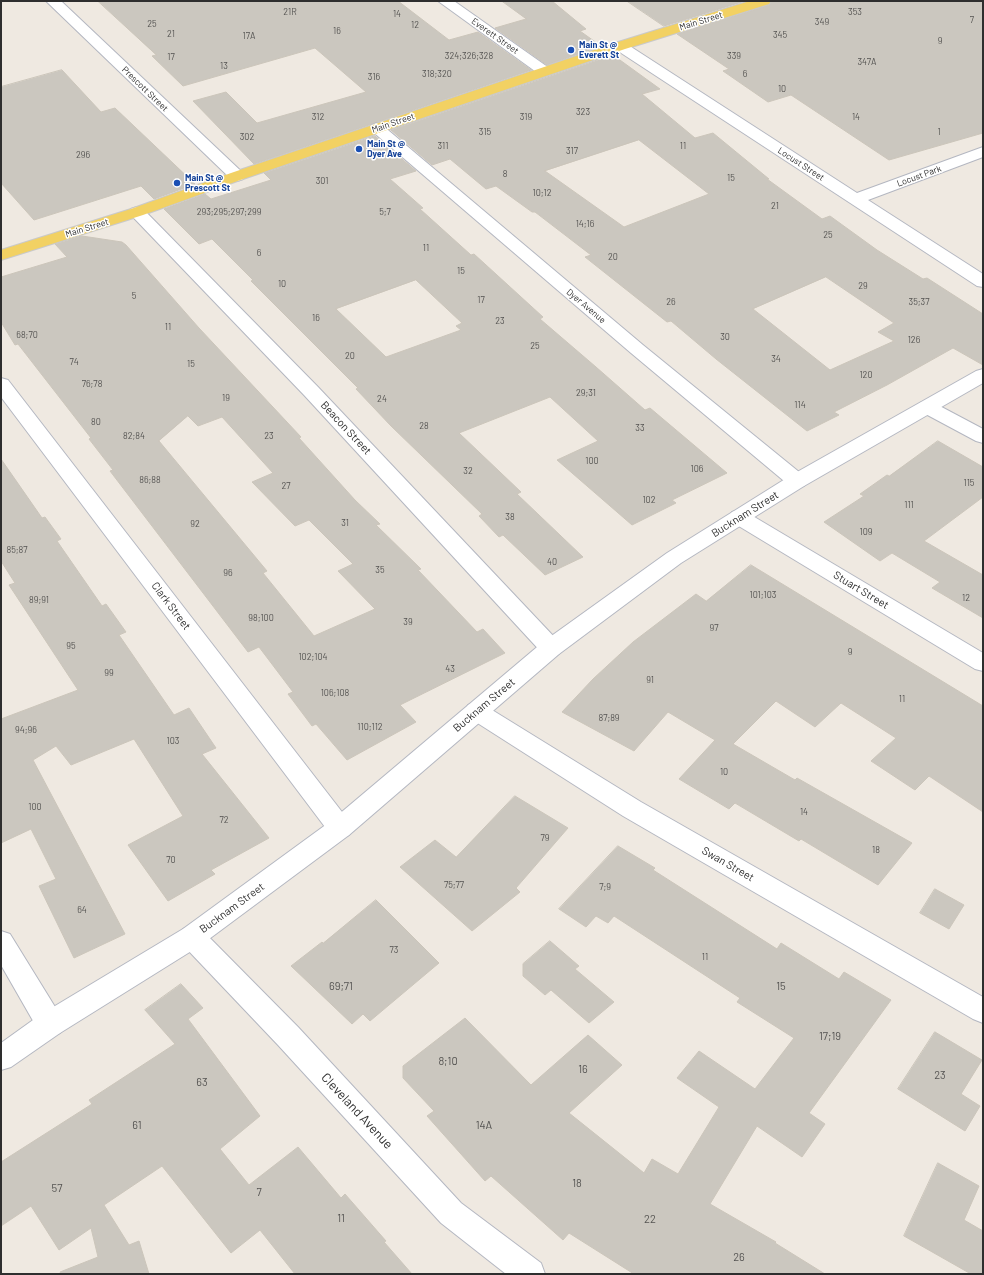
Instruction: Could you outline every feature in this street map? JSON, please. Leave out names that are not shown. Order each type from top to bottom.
[{"type":"main road","name":"Main Street","points":[[1,255],[137,212],[237,176],[544,71],[764,1]]},
{"type":"street","name":"Prescott Street","points":[[53,1],[237,176]]},
{"type":"street","name":"Everett Street","points":[[445,1],[544,71]]},
{"type":"street","name":"Locust Street","points":[[620,46],[983,282]]},
{"type":"street","name":"Dyer Avenue","points":[[377,128],[637,349],[797,481]]},
{"type":"street","name":"Locust Park","points":[[855,199],[983,152]]},
{"type":"street","name":"Beacon Street","points":[[137,212],[311,391],[551,648]]},
{"type":"street","name":"Bucknam Street","points":[[1,1058],[50,1024],[192,937],[340,828],[551,648],[674,558],[797,481],[983,375]]},
{"type":"street","name":"Clark Street","points":[[1,384],[340,828]]},
{"type":"street","points":[[927,407],[983,437]]},
{"type":"street","name":"Stuart Street","points":[[739,517],[983,663]]},
{"type":"street","name":"Swan Street","points":[[476,711],[632,809],[983,1011]]},
{"type":"street","name":"Cleveland Avenue","points":[[192,937],[288,1036],[451,1213],[530,1274]]},
{"type":"street","points":[[1,942],[50,1024]]},
{"type":"building","points":[[98,1],[398,1],[449,40],[478,32],[531,70],[254,164],[193,101],[226,92],[257,123],[366,92],[315,48],[183,86],[152,56],[156,55]]},
{"type":"building","points":[[502,1],[552,1],[586,29],[580,31],[601,46],[547,65],[495,28],[526,19]]},
{"type":"building","points":[[627,1],[745,1],[664,26]]},
{"type":"building","points":[[772,1],[983,1],[983,133],[889,160],[791,95],[768,102],[723,71],[729,69],[677,34],[769,5]]},
{"type":"building","points":[[613,55],[660,89],[642,94],[695,138],[713,133],[769,179],[767,179],[822,219],[830,216],[877,250],[923,279],[927,278],[983,314],[983,365],[953,348],[887,385],[834,412],[839,415],[807,431],[716,359],[671,321],[667,322],[585,257],[591,255],[535,212],[532,212],[496,186],[486,189],[450,159],[432,165],[391,130]],"holes":[[[639,140],[709,194],[624,227],[545,171]],[[826,277],[894,323],[878,332],[894,341],[830,370],[753,309]]]},
{"type":"building","points":[[62,70],[101,112],[115,108],[195,184],[154,199],[141,186],[34,220],[1,183],[1,87]]},
{"type":"building","points":[[375,136],[416,171],[390,179],[423,208],[420,209],[471,255],[474,254],[543,317],[540,319],[645,410],[650,408],[727,473],[672,500],[676,503],[632,525],[557,460],[598,441],[550,397],[459,433],[521,492],[517,494],[583,557],[545,575],[503,535],[499,537],[479,516],[482,514],[391,426],[356,389],[358,388],[251,281],[253,280],[212,239],[199,244],[164,209],[205,194],[211,199],[271,180],[264,173]],"holes":[[[416,280],[462,323],[456,326],[461,330],[386,357],[336,309]]]},
{"type":"building","points":[[82,236],[122,242],[126,245],[199,328],[301,437],[299,438],[355,500],[380,524],[376,525],[421,569],[418,570],[477,632],[483,629],[505,653],[400,705],[416,722],[347,760],[316,724],[312,726],[288,694],[293,692],[259,647],[248,652],[110,471],[113,470],[89,439],[91,438],[18,344],[15,345],[1,322],[1,277],[67,257],[55,244]],"holes":[[[188,416],[198,426],[222,417],[273,473],[252,482],[295,526],[309,520],[353,564],[338,571],[375,609],[314,636],[263,573],[267,571],[159,441]]]},
{"type":"building","points":[[938,441],[983,467],[983,497],[924,541],[983,575],[983,618],[932,588],[940,582],[892,553],[880,561],[824,522],[864,496],[860,494],[887,475],[889,476]]},
{"type":"building","points":[[1,459],[42,518],[45,517],[61,539],[57,541],[102,606],[106,604],[126,632],[119,635],[174,715],[189,708],[216,748],[202,754],[269,838],[211,870],[215,874],[168,901],[128,845],[183,816],[134,739],[71,765],[56,746],[33,760],[125,934],[74,958],[39,886],[56,879],[31,829],[1,843],[1,719],[78,690],[9,585],[15,583],[1,561]]},
{"type":"building","points":[[751,565],[983,706],[983,812],[929,776],[915,790],[871,761],[896,738],[841,703],[815,727],[776,701],[733,744],[795,780],[797,778],[912,843],[878,885],[801,839],[799,841],[735,803],[729,809],[679,779],[715,740],[668,712],[634,751],[562,712],[593,679],[633,642],[696,594],[706,601]]},
{"type":"building","points":[[515,796],[568,828],[516,888],[520,892],[472,931],[400,867],[435,840],[456,857]]},
{"type":"building","points":[[618,846],[655,868],[653,870],[777,949],[781,943],[839,979],[844,972],[891,1000],[809,1113],[825,1124],[802,1157],[757,1126],[710,1204],[776,1242],[775,1243],[825,1274],[634,1274],[569,1233],[563,1240],[491,1176],[485,1181],[427,1116],[434,1111],[403,1078],[403,1066],[465,1018],[531,1085],[588,1035],[622,1065],[569,1113],[644,1173],[652,1159],[678,1174],[719,1107],[677,1078],[699,1051],[755,1089],[794,1038],[737,1002],[740,998],[614,916],[608,923],[596,916],[586,927],[559,909]]},
{"type":"building","points":[[935,889],[964,905],[949,929],[920,913]]},
{"type":"building","points":[[376,900],[439,963],[370,1021],[363,1014],[352,1024],[291,966],[322,942],[323,943]]},
{"type":"building","points":[[550,941],[579,966],[575,969],[614,1002],[589,1023],[551,990],[545,995],[523,976],[523,964]]},
{"type":"building","points":[[181,984],[203,1008],[188,1019],[260,1116],[220,1149],[249,1185],[298,1147],[341,1198],[345,1194],[386,1241],[384,1242],[412,1274],[295,1274],[260,1230],[231,1253],[162,1166],[104,1205],[129,1245],[139,1241],[149,1274],[61,1274],[60,1272],[98,1257],[91,1228],[59,1250],[31,1206],[1,1226],[1,1162],[92,1104],[89,1100],[175,1044],[145,1010]]},
{"type":"building","points":[[935,1032],[982,1060],[961,1094],[980,1106],[965,1131],[898,1089]]},
{"type":"building","points":[[938,1163],[979,1186],[964,1220],[983,1231],[983,1274],[971,1274],[904,1236]]},
{"type":"place","name":"Main St @ Everett St","points":[[571,50]]},
{"type":"place","name":"Main St @ Dyer Ave","points":[[359,149]]},
{"type":"place","name":"Main St @ Prescott St","points":[[177,183]]}]
